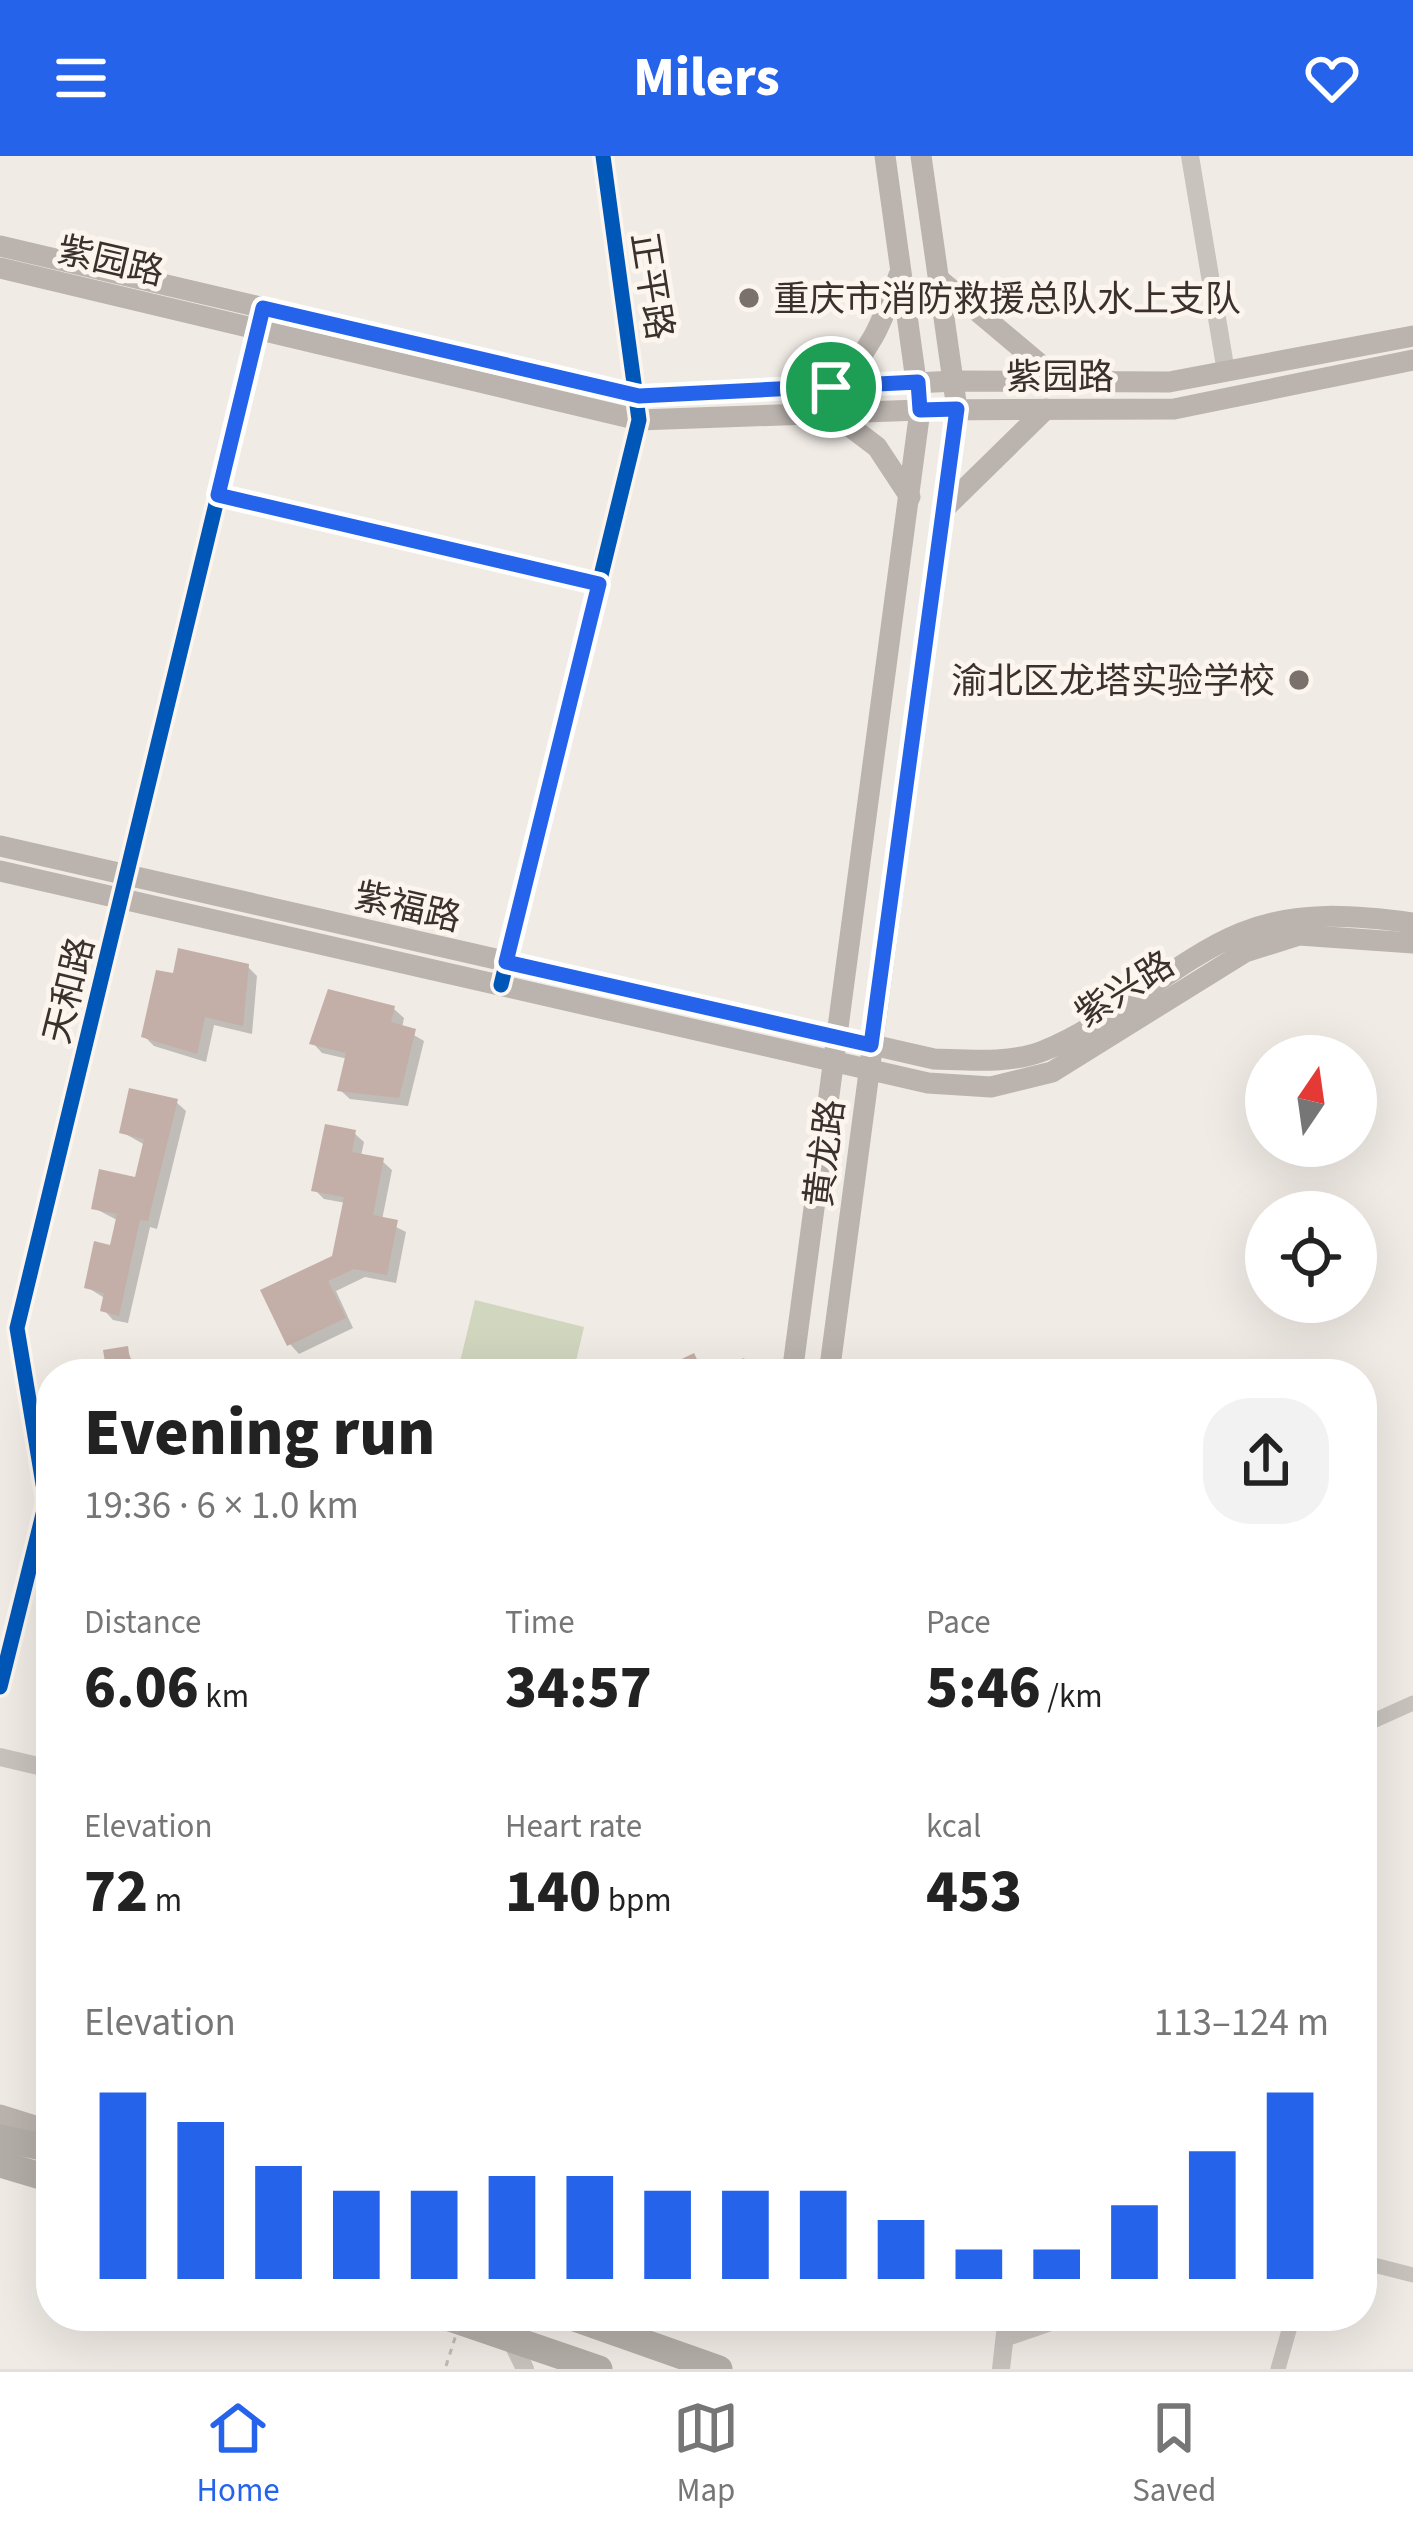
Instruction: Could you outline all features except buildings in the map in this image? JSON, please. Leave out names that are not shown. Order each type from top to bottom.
[{"type":"highway","points":[[0,2138],[36,2146]]},
{"type":"highway","points":[[0,2164],[36,2177]]},
{"type":"highway","points":[[486,2331],[599,2369]]},
{"type":"highway","points":[[614,2331],[719,2369]]},
{"type":"main road","name":"黄龙路","points":[[794,1359],[833,1036],[920,410],[886,156]]},
{"type":"main road","name":"黄龙路","points":[[831,1359],[957,409],[921,156]]},
{"type":"main road","name":"紫园路","points":[[0,246],[639,420],[957,409],[1174,409],[1413,360]]},
{"type":"main road","name":"紫园路","points":[[0,268],[639,396],[918,382],[1169,382],[1413,336]]},
{"type":"main road","points":[[831,387],[872,345],[902,269]]},
{"type":"main road","points":[[940,280],[1060,381]]},
{"type":"main road","points":[[943,511],[1046,409]]},
{"type":"main road","points":[[831,413],[878,447],[910,497]]},
{"type":"main road","name":"紫福路","points":[[0,846],[871,1045]]},
{"type":"main road","name":"紫福路","points":[[0,871],[868,1069]]},
{"type":"main road","name":"紫兴路","points":[[871,1045],[969,1060],[1042,1052],[1240,933],[1297,917],[1360,915],[1413,922]]},
{"type":"main road","name":"紫兴路","points":[[868,1069],[928,1083],[991,1087],[1052,1072],[1244,952],[1299,935],[1413,943]]},
{"type":"main road","points":[[791,1027],[820,1016],[839,994]]},
{"type":"main road","points":[[0,2115],[36,2126]]},
{"type":"main road","points":[[0,2176],[36,2181]]},
{"type":"street","name":"正平路","points":[[501,986],[639,420],[603,156]]},
{"type":"street","points":[[1190,156],[1226,372]]},
{"type":"street","name":"天和路","points":[[36,1444],[16,1328],[261,318]]},
{"type":"street","points":[[218,495],[599,584]]},
{"type":"street","name":"天和路","points":[[0,1687],[36,1542]]},
{"type":"street","points":[[1377,1719],[1413,1703]]},
{"type":"street","points":[[0,1757],[36,1765]]},
{"type":"street","points":[[1377,2266],[1413,2275]]},
{"type":"street","points":[[1001,2369],[1006,2331]]},
{"type":"street","points":[[1006,2339],[1029,2331]]},
{"type":"street","points":[[1278,2369],[1289,2331]]},
{"type":"street","points":[[511,2340],[525,2369]]},
{"type":"path","points":[[446,2366],[457,2331]]},
{"type":"green space","points":[[475,1300],[584,1327],[577,1359],[461,1359]]},
{"type":"cycle path","points":[[501,985],[639,420],[603,156]]},
{"type":"cycle path","points":[[36,1442],[17,1328],[263,309]]},
{"type":"cycle path","points":[[0,1687],[36,1542]]},
{"type":"place","name":"重庆市消防救援总队水上支队","points":[[749,298]]},
{"type":"place","name":"渝北区龙塔实验学校","points":[[1299,680]]},
{"type":"route","points":[[263,308],[639,396],[831,387],[918,382],[920,410],[957,409],[871,1045],[506,962],[599,584],[218,495],[263,308]]}]
